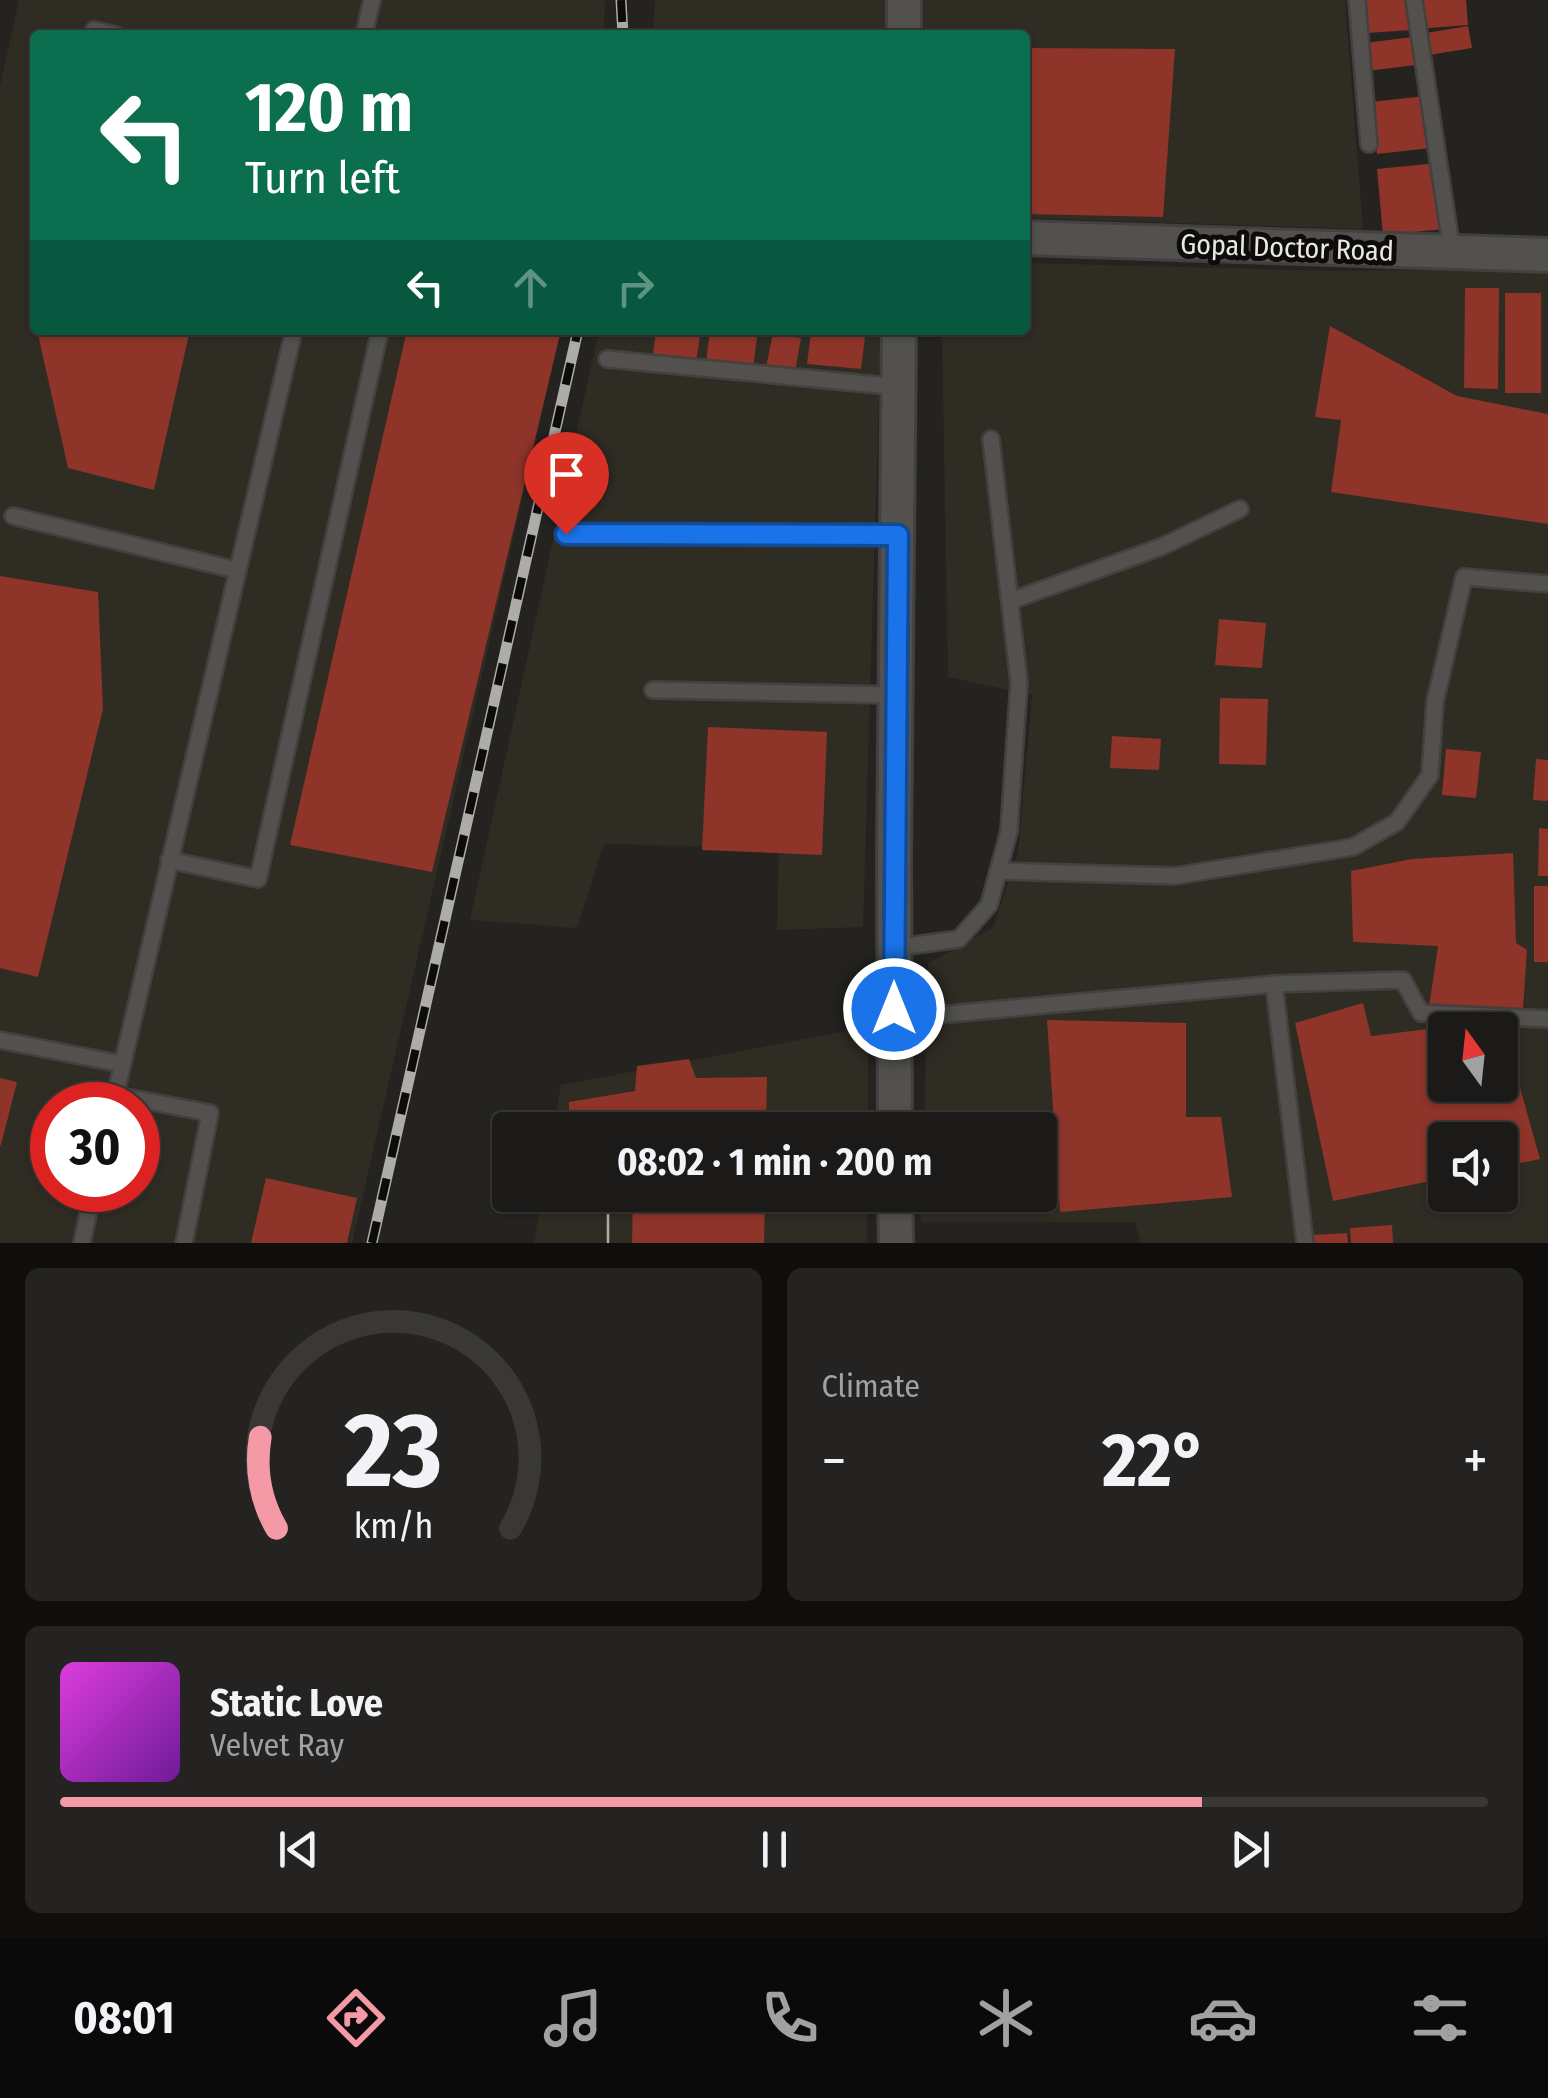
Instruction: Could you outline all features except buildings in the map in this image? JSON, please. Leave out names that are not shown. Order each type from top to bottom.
[{"type":"street","points":[[904,0],[904,30]]},
{"type":"street","name":"Gopal Doctor Road","points":[[1030,238],[1548,255]]},
{"type":"street","points":[[895,1112],[899,335]]},
{"type":"street","points":[[895,1212],[896,1243]]},
{"type":"lane","points":[[365,30],[372,0]]},
{"type":"lane","points":[[1357,0],[1369,144]]},
{"type":"lane","points":[[1414,0],[1452,252]]},
{"type":"lane","points":[[118,1082],[293,335]]},
{"type":"lane","points":[[169,860],[258,880],[379,335]]},
{"type":"lane","points":[[607,359],[899,387]]},
{"type":"lane","points":[[894,948],[959,939],[989,905],[1009,831],[1020,682],[991,439]]},
{"type":"lane","points":[[1010,601],[1162,548],[1240,509]]},
{"type":"lane","points":[[13,516],[236,570]]},
{"type":"lane","points":[[566,534],[898,535]]},
{"type":"lane","points":[[998,871],[1175,876],[1353,847],[1397,822],[1430,775],[1435,702],[1464,577],[1548,584]]},
{"type":"lane","points":[[653,690],[895,695]]},
{"type":"lane","points":[[927,1016],[1274,984],[1404,980],[1421,1013],[1548,1019]]},
{"type":"lane","points":[[1274,984],[1306,1243]]},
{"type":"lane","points":[[0,1040],[122,1064]]},
{"type":"lane","points":[[160,1106],[210,1113],[184,1243]]},
{"type":"lane","points":[[82,1243],[88,1212]]},
{"type":"shaded area","points":[[19,0],[605,0],[604,30],[30,30],[30,335],[560,335],[352,1243],[0,1243],[0,86]]},
{"type":"shaded area","points":[[655,0],[887,0],[886,30],[653,30]]},
{"type":"shaded area","points":[[924,0],[1345,0],[1363,229],[1030,218],[1030,30],[923,30]]},
{"type":"shaded area","points":[[1030,263],[1337,271],[1548,268],[1548,1243],[1141,1243],[1135,1222],[921,1222],[921,1212],[1057,1212],[1057,1112],[924,1112],[928,963],[993,928],[1018,853],[1032,695],[948,677],[942,335],[1030,335]]},
{"type":"shaded area","points":[[598,335],[881,335],[863,927],[777,930],[779,848],[604,844],[577,928],[470,920]]},
{"type":"shaded area","points":[[868,1027],[868,1112],[556,1112],[561,1085]]},
{"type":"shaded area","points":[[539,1212],[867,1212],[867,1243],[534,1243]]},
{"type":"tram line","points":[[608,1212],[608,1243]]},
{"type":"railway","points":[[621,0],[623,30]]},
{"type":"railway","points":[[372,1243],[577,335]]},
{"type":"route","points":[[566,534],[898,535],[894,1009]]}]
